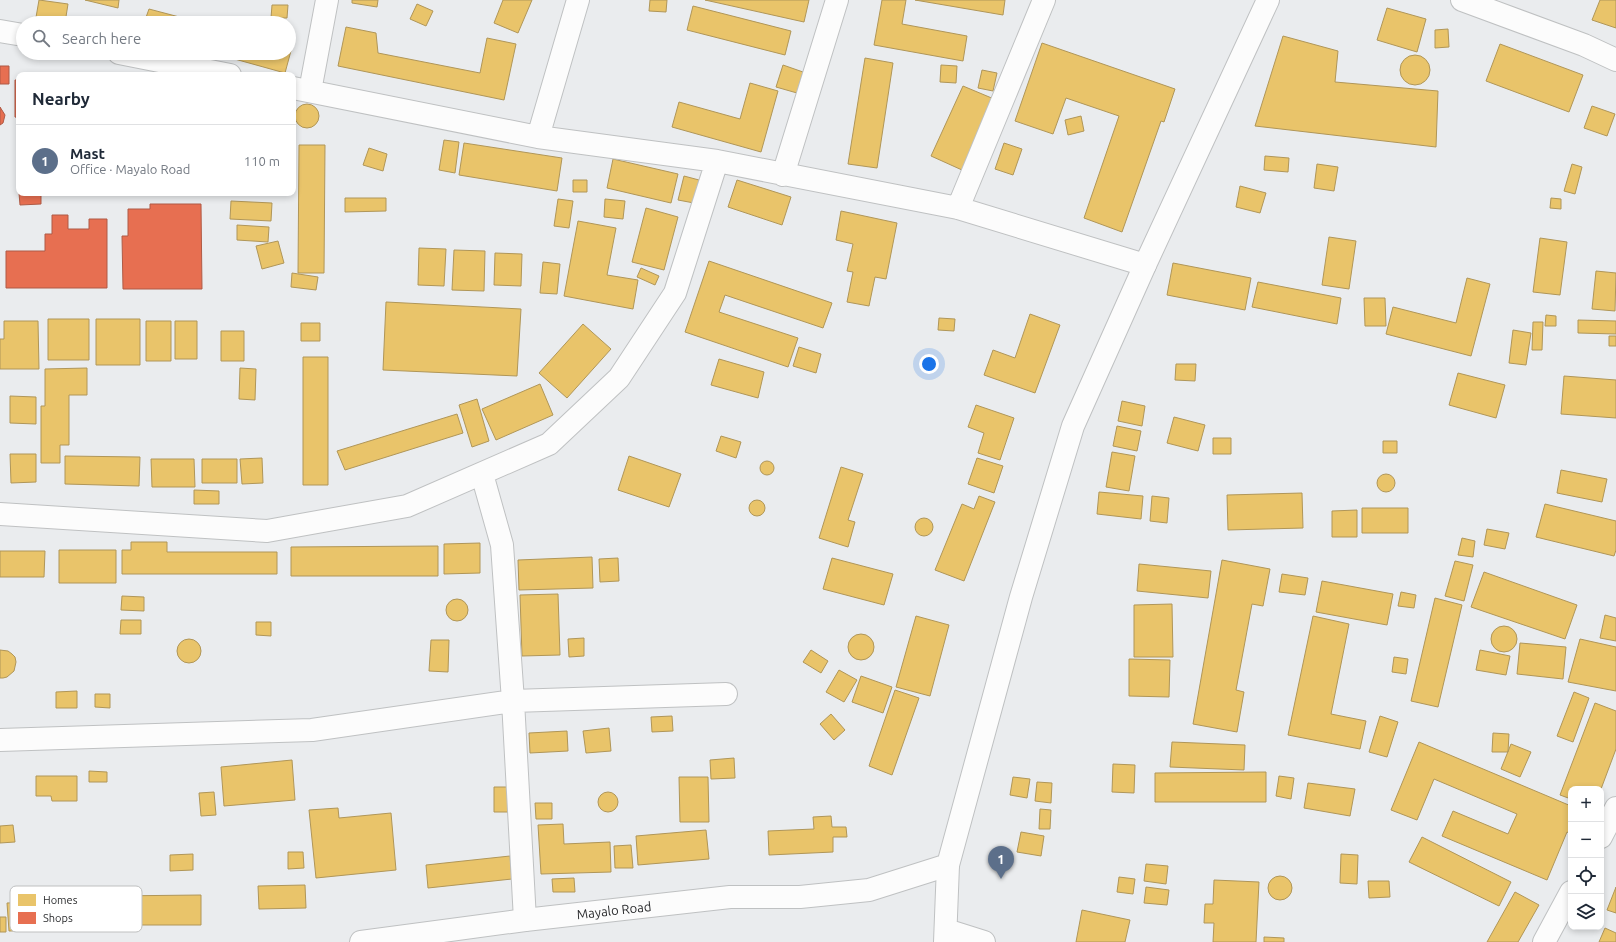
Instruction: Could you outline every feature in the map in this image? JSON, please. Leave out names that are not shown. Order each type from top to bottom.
[{"type":"street","points":[[327,0],[301,89],[538,136],[717,162],[958,208],[1145,265]]},
{"type":"street","points":[[538,136],[578,0]]},
{"type":"street","points":[[783,175],[837,0]]},
{"type":"street","points":[[958,208],[1044,0]]},
{"type":"street","points":[[984,942],[945,936],[948,865],[1021,597],[1073,426],[1145,265],[1268,0]]},
{"type":"street","points":[[1462,0],[1584,45],[1616,60]]},
{"type":"street","points":[[0,31],[16,34]]},
{"type":"street","points":[[154,60],[215,72]]},
{"type":"street","points":[[0,514],[267,532],[407,506],[549,444],[619,378],[675,293],[717,162]]},
{"type":"street","points":[[482,474],[502,545],[513,701],[525,920]]},
{"type":"street","points":[[0,740],[312,730],[513,701],[726,694]]},
{"type":"street","points":[[1604,831],[1615,811]]},
{"type":"street","name":"Mayalo Road","points":[[361,942],[525,920],[730,897],[800,897],[869,890],[948,865]]},
{"type":"street","points":[[1544,942],[1570,894]]},
{"type":"building: Homes","points":[[39,0],[68,4],[66,16],[36,16]]},
{"type":"building: Homes","points":[[85,0],[119,0],[118,8]]},
{"type":"building: Homes","points":[[352,0],[378,0],[377,7],[352,3]]},
{"type":"building: Homes","points":[[503,0],[532,0],[518,33],[494,23]]},
{"type":"building: Homes","points":[[650,0],[667,0],[666,12],[649,11]]},
{"type":"building: Homes","points":[[705,0],[809,0],[804,22]]},
{"type":"building: Homes","points":[[882,0],[906,0],[902,24],[967,36],[963,61],[874,45]]},
{"type":"building: Homes","points":[[915,0],[1005,0],[1003,15]]},
{"type":"building: Homes","points":[[1600,0],[1616,0],[1616,28],[1592,20]]},
{"type":"building: Homes","points":[[417,4],[433,11],[426,26],[410,19]]},
{"type":"building: Homes","points":[[272,5],[288,5],[287,16],[271,16]]},
{"type":"building: Homes","points":[[693,6],[791,31],[785,55],[687,30]]},
{"type":"building: Homes","points":[[1387,8],[1426,19],[1417,52],[1377,40]]},
{"type":"building: Homes","points":[[149,9],[176,16],[146,16]]},
{"type":"building: Homes","points":[[346,27],[376,33],[378,53],[480,73],[487,38],[516,44],[504,100],[338,66]]},
{"type":"building: Homes","points":[[1448,29],[1449,47],[1435,48],[1435,30]]},
{"type":"building: Homes","points":[[1283,36],[1338,51],[1335,82],[1438,91],[1436,147],[1255,126]]},
{"type":"building: Homes","points":[[1042,43],[1175,89],[1164,122],[1161,121],[1122,232],[1084,218],[1119,116],[1066,98],[1053,134],[1015,121]]},
{"type":"building: Homes","points":[[1500,44],[1583,75],[1569,112],[1486,81]]},
{"type":"building: Homes","points":[[1415,55],[1426,59],[1430,70],[1426,81],[1415,85],[1404,81],[1400,70],[1404,59]]},
{"type":"building: Homes","points":[[865,58],[893,63],[877,168],[848,164]]},
{"type":"building: Homes","points":[[238,60],[288,60],[285,72]]},
{"type":"building: Homes","points":[[783,65],[803,72],[797,93],[776,87]]},
{"type":"building: Homes","points":[[941,65],[957,66],[956,83],[940,82]]},
{"type":"building: Homes","points":[[982,70],[997,73],[993,91],[978,88]]},
{"type":"building: Homes","points":[[750,83],[778,91],[761,152],[672,127],[679,102],[740,119]]},
{"type":"building: Homes","points":[[963,86],[994,99],[962,170],[931,156]]},
{"type":"building: Homes","points":[[303,105],[311,105],[318,112],[318,120],[311,127],[303,127],[296,120],[296,112]]},
{"type":"building: Homes","points":[[1592,106],[1615,114],[1607,136],[1584,128]]},
{"type":"building: Homes","points":[[1081,116],[1084,131],[1068,135],[1065,120]]},
{"type":"building: Homes","points":[[444,140],[459,142],[455,173],[439,170]]},
{"type":"building: Homes","points":[[464,143],[562,158],[557,191],[459,175]]},
{"type":"building: Homes","points":[[1004,143],[1022,149],[1013,175],[995,169]]},
{"type":"building: Homes","points":[[299,145],[325,145],[324,273],[298,273]]},
{"type":"building: Homes","points":[[369,148],[387,154],[383,171],[363,165]]},
{"type":"building: Homes","points":[[1265,156],[1289,158],[1288,172],[1264,170]]},
{"type":"building: Homes","points":[[613,159],[678,174],[671,203],[607,188]]},
{"type":"building: Homes","points":[[1317,164],[1338,167],[1334,191],[1314,188]]},
{"type":"building: Homes","points":[[1572,164],[1582,167],[1575,194],[1564,191]]},
{"type":"building: Homes","points":[[684,176],[699,180],[694,203],[678,200]]},
{"type":"building: Homes","points":[[573,180],[587,180],[587,192],[573,192]]},
{"type":"building: Homes","points":[[737,180],[791,197],[782,225],[728,207]]},
{"type":"building: Homes","points":[[1240,186],[1266,193],[1260,213],[1236,207]]},
{"type":"building: Homes","points":[[345,198],[386,198],[386,211],[345,212]]},
{"type":"building: Homes","points":[[1551,198],[1561,199],[1561,209],[1550,208]]},
{"type":"building: Homes","points":[[558,199],[573,201],[569,228],[554,226]]},
{"type":"building: Homes","points":[[605,199],[625,201],[623,219],[604,217]]},
{"type":"building: Homes","points":[[231,201],[272,203],[271,221],[230,219]]},
{"type":"building: Homes","points":[[646,208],[678,217],[664,270],[632,262]]},
{"type":"building: Homes","points":[[841,211],[897,223],[886,279],[875,277],[869,306],[847,302],[853,272],[847,271],[853,244],[836,240]]},
{"type":"building: Homes","points":[[578,221],[616,228],[607,275],[638,280],[633,309],[564,296]]},
{"type":"building: Homes","points":[[237,225],[269,227],[268,242],[237,240]]},
{"type":"building: Homes","points":[[1329,237],[1356,241],[1349,289],[1322,285]]},
{"type":"building: Homes","points":[[1540,238],[1567,242],[1560,295],[1533,292]]},
{"type":"building: Homes","points":[[278,241],[284,263],[262,269],[256,246]]},
{"type":"building: Homes","points":[[419,248],[446,249],[444,286],[418,285]]},
{"type":"building: Homes","points":[[454,250],[485,251],[484,291],[452,290]]},
{"type":"building: Homes","points":[[495,253],[522,254],[521,286],[494,285]]},
{"type":"building: Homes","points":[[709,261],[832,303],[823,328],[725,295],[719,312],[798,338],[788,367],[685,332]]},
{"type":"building: Homes","points":[[543,262],[560,264],[557,294],[540,293]]},
{"type":"building: Homes","points":[[1173,263],[1251,278],[1245,310],[1167,295]]},
{"type":"building: Homes","points":[[641,268],[659,276],[655,285],[637,277]]},
{"type":"building: Homes","points":[[1596,271],[1616,273],[1615,311],[1592,309]]},
{"type":"building: Homes","points":[[292,273],[318,277],[316,290],[291,287]]},
{"type":"building: Homes","points":[[1467,278],[1490,284],[1471,356],[1386,334],[1393,307],[1456,323]]},
{"type":"building: Homes","points":[[1258,282],[1341,298],[1337,324],[1252,307]]},
{"type":"building: Homes","points":[[1364,298],[1385,298],[1386,326],[1365,326]]},
{"type":"building: Homes","points":[[386,302],[521,309],[517,376],[383,370]]},
{"type":"building: Homes","points":[[1030,314],[1060,325],[1035,393],[984,375],[993,350],[1015,358]]},
{"type":"building: Homes","points":[[1546,315],[1556,316],[1556,326],[1545,326]]},
{"type":"building: Homes","points":[[939,318],[955,319],[954,331],[938,330]]},
{"type":"building: Homes","points":[[48,319],[89,319],[89,360],[48,360]]},
{"type":"building: Homes","points":[[96,319],[140,319],[140,365],[96,365]]},
{"type":"building: Homes","points":[[1578,320],[1616,321],[1616,334],[1578,333]]},
{"type":"building: Homes","points":[[4,321],[38,321],[39,369],[0,369],[0,339],[4,339]]},
{"type":"building: Homes","points":[[146,321],[171,321],[171,361],[146,361]]},
{"type":"building: Homes","points":[[175,321],[197,321],[197,359],[175,359]]},
{"type":"building: Homes","points":[[1533,322],[1543,322],[1542,350],[1532,350]]},
{"type":"building: Homes","points":[[301,323],[320,323],[320,341],[301,341]]},
{"type":"building: Homes","points":[[583,324],[611,349],[567,398],[539,373]]},
{"type":"building: Homes","points":[[1513,330],[1531,333],[1526,365],[1509,363]]},
{"type":"building: Homes","points":[[221,331],[244,331],[244,361],[221,361]]},
{"type":"building: Homes","points":[[1609,336],[1616,336],[1616,346],[1609,346]]},
{"type":"building: Homes","points":[[799,347],[821,354],[816,373],[793,366]]},
{"type":"building: Homes","points":[[303,357],[328,357],[328,485],[303,485]]},
{"type":"building: Homes","points":[[719,359],[764,372],[758,398],[711,385]]},
{"type":"building: Homes","points":[[1176,364],[1196,364],[1195,381],[1175,380]]},
{"type":"building: Homes","points":[[87,368],[87,395],[69,395],[69,445],[60,445],[60,463],[41,463],[41,406],[45,406],[45,369]]},
{"type":"building: Homes","points":[[240,368],[256,369],[255,400],[239,399]]},
{"type":"building: Homes","points":[[1458,373],[1505,385],[1496,418],[1449,405]]},
{"type":"building: Homes","points":[[1564,376],[1616,380],[1616,418],[1561,414]]},
{"type":"building: Homes","points":[[540,384],[553,415],[496,440],[482,409]]},
{"type":"building: Homes","points":[[10,396],[36,397],[36,424],[10,423]]},
{"type":"building: Homes","points":[[477,399],[489,441],[472,447],[459,405]]},
{"type":"building: Homes","points":[[1122,401],[1145,406],[1142,426],[1118,421]]},
{"type":"building: Homes","points":[[976,405],[1014,418],[1000,460],[978,453],[984,433],[968,427]]},
{"type":"building: Homes","points":[[457,414],[463,433],[345,470],[337,451]]},
{"type":"building: Homes","points":[[1174,417],[1205,425],[1198,451],[1167,443]]},
{"type":"building: Homes","points":[[1117,426],[1141,431],[1137,451],[1113,446]]},
{"type":"building: Homes","points":[[721,436],[741,442],[736,458],[716,451]]},
{"type":"building: Homes","points":[[1213,438],[1231,438],[1231,454],[1213,454]]},
{"type":"building: Homes","points":[[1383,441],[1397,441],[1397,453],[1383,453]]},
{"type":"building: Homes","points":[[1112,452],[1135,456],[1129,491],[1106,487]]},
{"type":"building: Homes","points":[[10,454],[36,454],[36,482],[11,483]]},
{"type":"building: Homes","points":[[65,456],[140,457],[139,486],[65,484]]},
{"type":"building: Homes","points":[[629,456],[681,474],[669,507],[618,490]]},
{"type":"building: Homes","points":[[262,458],[263,483],[242,484],[240,459]]},
{"type":"building: Homes","points":[[977,458],[1003,466],[994,493],[968,484]]},
{"type":"building: Homes","points":[[151,459],[194,459],[195,487],[152,487]]},
{"type":"building: Homes","points":[[202,459],[237,459],[237,483],[202,483]]},
{"type":"building: Homes","points":[[767,461],[772,463],[774,468],[772,473],[767,475],[762,473],[760,468],[762,463]]},
{"type":"building: Homes","points":[[841,467],[863,474],[848,520],[855,522],[848,547],[819,538]]},
{"type":"building: Homes","points":[[1561,470],[1607,479],[1602,502],[1557,493]]},
{"type":"building: Homes","points":[[1386,474],[1392,477],[1395,483],[1392,489],[1386,492],[1380,489],[1377,483],[1380,477]]},
{"type":"building: Homes","points":[[194,490],[219,491],[219,504],[194,504]]},
{"type":"building: Homes","points":[[1099,492],[1143,496],[1141,519],[1097,514]]},
{"type":"building: Homes","points":[[1302,493],[1303,528],[1228,530],[1227,495]]},
{"type":"building: Homes","points":[[979,496],[995,502],[964,581],[935,570],[962,504],[974,509]]},
{"type":"building: Homes","points":[[1152,496],[1169,498],[1167,523],[1150,521]]},
{"type":"building: Homes","points":[[754,500],[760,500],[765,505],[763,514],[760,516],[754,516],[749,511],[749,505]]},
{"type":"building: Homes","points":[[1545,504],[1616,521],[1616,550],[1614,556],[1536,537]]},
{"type":"building: Homes","points":[[1362,508],[1408,508],[1408,533],[1362,533]]},
{"type":"building: Homes","points":[[1357,510],[1357,537],[1332,537],[1332,511]]},
{"type":"building: Homes","points":[[924,518],[930,521],[933,527],[930,533],[924,536],[918,533],[915,527],[918,521]]},
{"type":"building: Homes","points":[[1487,529],[1509,533],[1505,549],[1484,545]]},
{"type":"building: Homes","points":[[1462,538],[1475,541],[1473,557],[1458,555]]},
{"type":"building: Homes","points":[[131,542],[167,542],[167,552],[277,552],[277,574],[122,574],[122,550],[131,550]]},
{"type":"building: Homes","points":[[480,543],[480,573],[444,574],[444,544]]},
{"type":"building: Homes","points":[[438,546],[438,576],[291,576],[291,547]]},
{"type":"building: Homes","points":[[59,550],[116,550],[116,583],[59,583]]},
{"type":"building: Homes","points":[[0,551],[45,551],[44,577],[0,577]]},
{"type":"building: Homes","points":[[592,557],[593,588],[519,590],[518,560]]},
{"type":"building: Homes","points":[[618,558],[619,581],[600,582],[599,559]]},
{"type":"building: Homes","points":[[832,558],[893,574],[884,605],[823,589]]},
{"type":"building: Homes","points":[[1222,560],[1270,569],[1263,606],[1252,604],[1236,690],[1244,692],[1237,732],[1193,724]]},
{"type":"building: Homes","points":[[1455,561],[1473,565],[1464,601],[1445,596]]},
{"type":"building: Homes","points":[[1139,564],[1211,571],[1208,598],[1137,591]]},
{"type":"building: Homes","points":[[1484,572],[1577,605],[1565,639],[1471,607]]},
{"type":"building: Homes","points":[[1282,574],[1308,578],[1305,595],[1279,592]]},
{"type":"building: Homes","points":[[1322,581],[1393,594],[1387,625],[1316,612]]},
{"type":"building: Homes","points":[[1401,592],[1416,595],[1414,608],[1398,606]]},
{"type":"building: Homes","points":[[558,594],[560,655],[522,656],[520,595]]},
{"type":"building: Homes","points":[[122,596],[144,597],[144,611],[121,610]]},
{"type":"building: Homes","points":[[1435,598],[1462,605],[1438,707],[1411,701]]},
{"type":"building: Homes","points":[[457,599],[465,602],[468,610],[465,618],[457,621],[449,618],[446,610],[449,602]]},
{"type":"building: Homes","points":[[1172,604],[1173,657],[1134,657],[1134,605]]},
{"type":"building: Homes","points":[[1605,615],[1616,618],[1616,641],[1600,638]]},
{"type":"building: Homes","points":[[916,616],[949,625],[930,696],[896,687]]},
{"type":"building: Homes","points":[[1313,616],[1349,624],[1331,714],[1366,721],[1360,749],[1288,735]]},
{"type":"building: Homes","points":[[121,620],[141,620],[141,634],[120,634]]},
{"type":"building: Homes","points":[[256,622],[271,622],[271,636],[256,635]]},
{"type":"building: Homes","points":[[1504,626],[1513,630],[1517,639],[1513,648],[1504,652],[1495,648],[1491,639],[1495,630]]},
{"type":"building: Homes","points":[[861,634],[871,637],[874,647],[871,657],[861,660],[851,657],[848,647],[851,637]]},
{"type":"building: Homes","points":[[584,638],[584,656],[569,657],[568,639]]},
{"type":"building: Homes","points":[[189,639],[197,643],[201,651],[197,659],[189,663],[181,659],[177,651],[181,643]]},
{"type":"building: Homes","points":[[1580,639],[1616,647],[1616,691],[1568,682]]},
{"type":"building: Homes","points":[[431,640],[449,640],[448,672],[429,671]]},
{"type":"building: Homes","points":[[1520,643],[1566,647],[1563,679],[1517,674]]},
{"type":"building: Homes","points":[[0,650],[8,651],[12,654],[15,657],[16,662],[14,671],[7,677],[3,678],[0,678]]},
{"type":"building: Homes","points":[[811,650],[828,661],[821,673],[803,662]]},
{"type":"building: Homes","points":[[1480,650],[1510,656],[1506,675],[1476,670]]},
{"type":"building: Homes","points":[[1394,657],[1408,659],[1406,674],[1392,672]]},
{"type":"building: Homes","points":[[1129,659],[1170,660],[1169,697],[1129,696]]},
{"type":"building: Homes","points":[[839,670],[857,680],[844,702],[826,692]]},
{"type":"building: Homes","points":[[861,676],[892,687],[883,713],[852,702]]},
{"type":"building: Homes","points":[[895,690],[919,698],[892,775],[869,766]]},
{"type":"building: Homes","points":[[77,691],[77,708],[56,708],[56,692]]},
{"type":"building: Homes","points":[[1574,692],[1589,698],[1573,742],[1557,736]]},
{"type":"building: Homes","points":[[95,694],[110,694],[110,708],[95,707]]},
{"type":"building: Homes","points":[[1595,703],[1616,711],[1616,749],[1602,786],[1568,786],[1568,798],[1560,795]]},
{"type":"building: Homes","points":[[831,714],[845,730],[834,740],[820,724]]},
{"type":"building: Homes","points":[[672,716],[673,731],[652,732],[651,717]]},
{"type":"building: Homes","points":[[1380,716],[1398,722],[1387,757],[1369,752]]},
{"type":"building: Homes","points":[[609,728],[611,751],[586,753],[583,731]]},
{"type":"building: Homes","points":[[567,731],[568,751],[530,753],[529,733]]},
{"type":"building: Homes","points":[[1493,733],[1509,734],[1508,752],[1492,752]]},
{"type":"building: Homes","points":[[1172,742],[1245,745],[1244,770],[1170,767]]},
{"type":"building: Homes","points":[[1419,742],[1568,805],[1568,832],[1547,880],[1442,836],[1453,811],[1508,834],[1517,814],[1434,779],[1417,820],[1391,810]]},
{"type":"building: Homes","points":[[1511,744],[1531,752],[1520,777],[1501,769]]},
{"type":"building: Homes","points":[[734,758],[735,778],[711,779],[710,760]]},
{"type":"building: Homes","points":[[292,760],[295,800],[224,806],[221,767]]},
{"type":"building: Homes","points":[[1113,764],[1135,765],[1134,793],[1112,792]]},
{"type":"building: Homes","points":[[89,771],[107,772],[107,782],[89,782]]},
{"type":"building: Homes","points":[[1266,772],[1266,802],[1155,802],[1155,773]]},
{"type":"building: Homes","points":[[36,776],[77,776],[77,801],[52,801],[51,796],[36,796]]},
{"type":"building: Homes","points":[[1279,776],[1294,778],[1291,799],[1276,796]]},
{"type":"building: Homes","points":[[679,777],[708,777],[709,822],[680,822]]},
{"type":"building: Homes","points":[[1013,777],[1030,779],[1027,798],[1010,795]]},
{"type":"building: Homes","points":[[1037,782],[1052,783],[1051,803],[1035,801]]},
{"type":"building: Homes","points":[[1308,783],[1355,789],[1350,816],[1304,808]]},
{"type":"building: Homes","points":[[494,787],[514,787],[514,812],[494,812]]},
{"type":"building: Homes","points":[[214,792],[216,815],[201,816],[199,793]]},
{"type":"building: Homes","points":[[608,792],[615,795],[618,802],[615,809],[608,812],[601,809],[598,802],[601,795]]},
{"type":"building: Homes","points":[[535,803],[552,803],[552,819],[536,819]]},
{"type":"building: Homes","points":[[338,808],[339,818],[391,813],[396,870],[316,878],[309,810]]},
{"type":"building: Homes","points":[[1040,809],[1051,810],[1050,829],[1039,829]]},
{"type":"building: Homes","points":[[831,816],[832,827],[846,827],[847,837],[833,837],[833,852],[769,855],[768,831],[814,829],[813,817]]},
{"type":"building: Homes","points":[[563,824],[564,844],[610,842],[611,872],[541,874],[538,825]]},
{"type":"building: Homes","points":[[13,825],[15,842],[0,843],[0,826]]},
{"type":"building: Homes","points":[[706,830],[709,859],[638,865],[636,836]]},
{"type":"building: Homes","points":[[1021,832],[1044,836],[1041,856],[1017,852]]},
{"type":"building: Homes","points":[[1422,837],[1511,882],[1499,906],[1409,862]]},
{"type":"building: Homes","points":[[631,845],[633,868],[615,868],[614,846]]},
{"type":"building: Homes","points":[[288,852],[303,852],[304,868],[288,869]]},
{"type":"building: Homes","points":[[193,854],[193,870],[170,871],[170,855]]},
{"type":"building: Homes","points":[[1341,854],[1358,855],[1357,884],[1340,883]]},
{"type":"building: Homes","points":[[510,856],[512,879],[428,888],[426,865]]},
{"type":"building: Homes","points":[[1146,864],[1168,866],[1166,884],[1144,881]]},
{"type":"building: Homes","points":[[1280,876],[1285,877],[1291,883],[1291,893],[1285,899],[1280,900],[1275,899],[1269,893],[1268,888],[1269,883],[1275,877]]},
{"type":"building: Homes","points":[[1119,877],[1135,879],[1133,894],[1117,892]]},
{"type":"building: Homes","points":[[574,878],[575,892],[553,892],[552,879]]},
{"type":"building: Homes","points":[[1214,880],[1259,882],[1256,942],[1213,942],[1214,923],[1204,923],[1205,904],[1213,904]]},
{"type":"building: Homes","points":[[1368,881],[1389,881],[1390,897],[1369,898]]},
{"type":"building: Homes","points":[[305,885],[306,908],[259,909],[258,886]]},
{"type":"building: Homes","points":[[1146,887],[1169,890],[1167,905],[1144,903]]},
{"type":"building: Homes","points":[[1616,887],[1616,913],[1607,910]]},
{"type":"building: Homes","points":[[1515,892],[1539,905],[1518,942],[1487,942]]},
{"type":"building: Homes","points":[[201,895],[201,925],[142,925],[142,896]]},
{"type":"building: Homes","points":[[7,903],[10,903],[10,931],[9,931]]},
{"type":"building: Homes","points":[[1082,910],[1130,920],[1125,942],[1076,942]]},
{"type":"building: Homes","points":[[0,917],[6,917],[6,932],[0,932]]},
{"type":"building: Homes","points":[[1605,928],[1616,933],[1616,942],[1599,942]]},
{"type":"building: Homes","points":[[1264,937],[1284,938],[1284,942],[1264,942]]},
{"type":"building: Shops","points":[[0,66],[9,66],[9,84],[0,84]]},
{"type":"building: Shops","points":[[15,80],[16,80],[16,117]]},
{"type":"building: Shops","points":[[0,107],[5,115],[3,123],[0,125]]},
{"type":"building: Shops","points":[[19,196],[41,196],[41,204],[20,205]]},
{"type":"building: Shops","points":[[150,204],[201,204],[202,289],[123,289],[122,236],[128,236],[128,209],[150,209]]},
{"type":"building: Shops","points":[[52,215],[68,215],[68,229],[89,229],[89,219],[107,219],[107,288],[6,288],[6,251],[45,251],[45,234],[52,234]]},
{"type":"place","name":"Mast","points":[[1001,879]]}]
